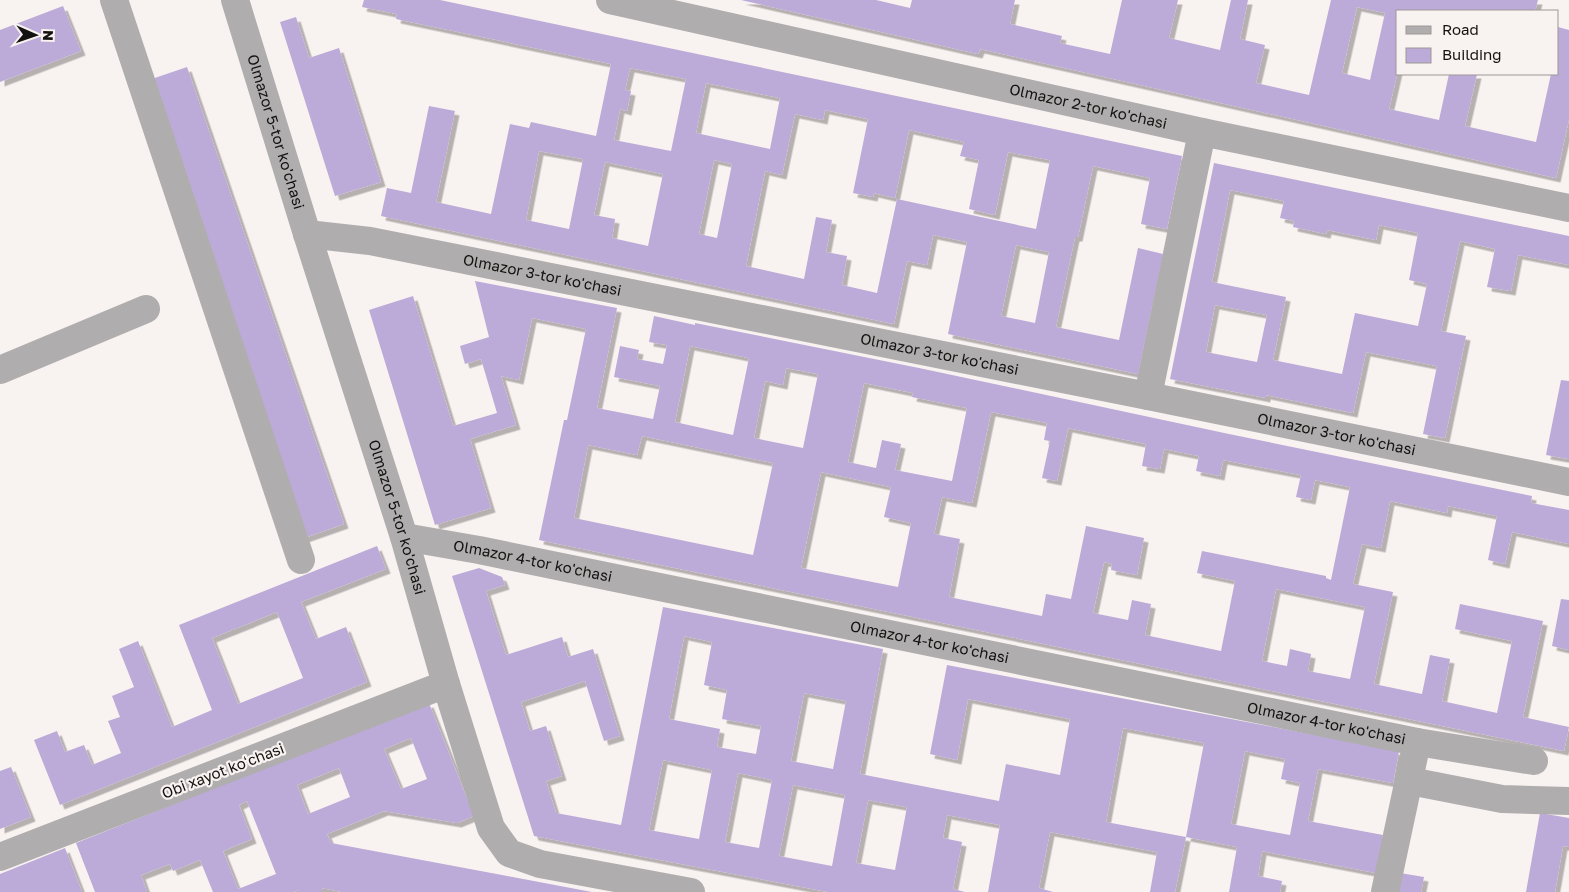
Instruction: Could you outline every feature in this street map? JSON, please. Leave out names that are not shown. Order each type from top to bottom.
[{"type":"street","points":[[114,0],[301,560]]},
{"type":"street","name":"Olmazor 5-tor ko'chasi","points":[[235,0],[307,234],[404,537],[446,684],[491,828],[509,853],[540,864],[691,892]]},
{"type":"street","name":"Olmazor 2-tor ko'chasi","points":[[610,0],[1202,132],[1569,208]]},
{"type":"street","points":[[1148,396],[1202,132]]},
{"type":"street","name":"Olmazor 3-tor ko'chasi","points":[[307,234],[370,241],[1569,482]]},
{"type":"street","points":[[0,370],[146,309]]},
{"type":"street","name":"Olmazor 4-tor ko'chasi","points":[[404,537],[479,550],[1417,742],[1385,892]]},
{"type":"street","name":"Obi xayot koʻchasi","points":[[0,857],[446,684]]},
{"type":"street","points":[[1417,742],[1534,760]]},
{"type":"street","points":[[1410,780],[1502,799],[1569,801]]},
{"type":"building","points":[[364,0],[440,0],[1182,156],[1167,229],[1141,224],[1150,178],[1093,166],[1078,237],[1075,237],[1056,327],[1119,340],[1138,248],[1163,254],[1138,374],[948,334],[967,242],[933,235],[927,265],[907,261],[894,324],[381,216],[387,188],[411,193],[429,106],[455,111],[436,202],[491,214],[510,124],[529,128],[531,122],[596,136],[611,64],[396,19],[397,14],[362,7]],"holes":[[[630,68],[686,79],[671,151],[614,140],[620,109],[627,111],[631,91],[625,90]],[[706,83],[780,98],[770,149],[696,133]],[[825,110],[868,119],[853,193],[873,197],[874,193],[895,198],[909,130],[964,142],[960,156],[979,160],[969,209],[995,215],[1008,152],[1050,160],[1036,229],[897,199],[877,293],[842,285],[847,256],[826,252],[832,220],[816,217],[804,279],[746,266],[765,171],[782,175],[795,114],[823,120]],[[539,151],[583,159],[569,229],[526,220]],[[714,160],[732,164],[717,238],[699,234]],[[605,162],[663,174],[648,246],[612,238],[615,219],[594,215]],[[1016,245],[1049,252],[1035,323],[1001,316]]]},
{"type":"building","points":[[741,0],[876,0],[910,8],[912,0],[1015,0],[1010,24],[1062,36],[1060,43],[1110,54],[1122,0],[1178,0],[1169,38],[1220,50],[1231,0],[1248,0],[1240,39],[1265,45],[1256,83],[1309,95],[1331,0],[1538,0],[1535,10],[1396,10],[1397,75],[1389,109],[1439,120],[1449,75],[1477,75],[1465,126],[1536,142],[1551,75],[1559,75],[1559,27],[1569,30],[1569,119],[1556,178],[980,49],[978,54]],"holes":[[[1357,7],[1385,13],[1370,80],[1342,73]]]},
{"type":"building","points":[[63,6],[81,51],[0,82],[0,30]]},
{"type":"building","points":[[296,17],[309,58],[339,48],[381,182],[335,196],[280,22]]},
{"type":"building","points":[[187,67],[344,524],[304,538],[146,81]]},
{"type":"building","points":[[1214,163],[1569,236],[1569,265],[1518,255],[1511,291],[1487,287],[1495,249],[1460,241],[1441,331],[1466,336],[1445,438],[1423,434],[1437,366],[1366,352],[1353,413],[1266,395],[1266,398],[1170,379]],"holes":[[[1230,190],[1284,201],[1280,218],[1294,221],[1293,227],[1326,234],[1327,230],[1376,240],[1379,225],[1418,233],[1409,280],[1427,284],[1418,326],[1355,313],[1342,374],[1273,360],[1286,297],[1212,282]],[[1215,305],[1267,315],[1257,362],[1206,352]]]},
{"type":"building","points":[[475,281],[617,308],[597,408],[653,419],[660,386],[614,377],[620,346],[639,350],[637,359],[663,364],[667,345],[649,342],[654,316],[919,368],[1532,496],[1531,503],[1569,510],[1569,544],[1512,532],[1505,564],[1488,560],[1497,516],[1448,506],[1447,513],[1390,501],[1381,548],[1362,544],[1353,584],[1393,592],[1374,684],[1422,694],[1430,655],[1450,659],[1442,701],[1497,713],[1512,641],[1455,629],[1460,604],[1543,621],[1523,717],[1569,727],[1564,751],[539,540],[564,420],[567,420],[586,329],[532,318],[519,380],[501,376],[516,425],[470,439],[491,508],[435,525],[369,310],[413,296],[453,426],[497,413],[481,359],[465,364],[460,346],[489,337]],"holes":[[[690,346],[749,358],[733,435],[675,422]],[[786,368],[818,374],[803,448],[754,438],[765,381],[783,385]],[[864,383],[913,393],[912,397],[967,408],[952,481],[895,470],[901,444],[882,440],[876,468],[848,462]],[[991,412],[1047,423],[1044,440],[1050,441],[1042,478],[1057,481],[1068,428],[1146,444],[1142,466],[1160,469],[1164,449],[1199,456],[1196,471],[1220,476],[1223,460],[1301,475],[1296,497],[1311,500],[1315,480],[1350,487],[1331,580],[1326,578],[1326,576],[1202,551],[1197,573],[1235,581],[1221,651],[1145,635],[1151,604],[1132,600],[1128,620],[1093,613],[1104,562],[1112,564],[1111,570],[1137,575],[1144,538],[1086,526],[1071,599],[1046,594],[1042,616],[949,597],[960,539],[934,534],[942,497],[972,503]],[[642,436],[773,463],[753,555],[574,518],[588,445],[637,455]],[[821,472],[891,487],[884,517],[911,523],[898,587],[801,568]],[[1276,589],[1365,607],[1350,679],[1308,671],[1311,654],[1290,649],[1287,666],[1262,661]]]},
{"type":"building","points":[[1561,380],[1569,381],[1569,459],[1546,455]]},
{"type":"building","points":[[377,546],[386,569],[301,602],[316,639],[346,627],[367,682],[60,805],[34,740],[57,731],[65,752],[84,745],[92,765],[121,753],[108,721],[120,717],[112,696],[134,687],[119,649],[138,641],[172,727],[212,710],[179,625]],"holes":[[[277,612],[303,678],[238,704],[212,638]]]},
{"type":"building","points":[[479,568],[502,577],[505,585],[486,591],[506,655],[562,637],[568,657],[593,649],[620,736],[604,741],[585,681],[521,702],[530,731],[546,726],[562,776],[546,781],[556,813],[621,825],[663,607],[883,649],[860,774],[999,801],[1006,764],[1060,775],[1070,719],[968,699],[957,760],[930,754],[947,665],[1399,751],[1393,783],[1318,769],[1308,821],[1383,835],[1376,873],[1262,851],[1258,876],[1282,881],[1280,892],[1229,892],[1237,847],[1186,837],[1175,892],[1150,892],[1157,852],[1050,832],[1039,888],[1053,892],[988,892],[1000,825],[947,815],[943,838],[962,842],[953,889],[965,892],[828,892],[534,836],[452,576]],"holes":[[[684,636],[712,642],[704,685],[727,690],[722,719],[761,726],[756,754],[717,747],[720,729],[669,719]],[[804,693],[846,701],[833,769],[791,761]],[[1123,728],[1204,743],[1186,837],[1106,822]],[[1245,751],[1285,759],[1281,779],[1300,783],[1290,835],[1231,824]],[[663,760],[712,770],[699,839],[649,830]],[[738,773],[772,780],[759,848],[725,842]],[[793,785],[845,795],[832,866],[779,856]],[[868,800],[907,807],[895,870],[856,863]]]},
{"type":"building","points":[[1561,599],[1569,600],[1569,650],[1552,646]]},
{"type":"building","points":[[429,703],[474,816],[457,823],[384,811],[327,834],[331,843],[592,892],[342,892],[322,888],[322,892],[298,892],[298,890],[294,892],[213,892],[200,860],[173,871],[170,864],[141,875],[147,892],[95,892],[76,843]],"holes":[[[411,738],[427,779],[401,789],[384,749]],[[339,768],[350,797],[308,814],[297,785]],[[247,801],[276,874],[238,889],[223,851],[252,839],[239,805]]]},
{"type":"building","points":[[11,767],[31,817],[0,829],[0,771]]},
{"type":"building","points":[[1540,813],[1569,818],[1569,847],[1563,846],[1555,892],[1526,892]]},
{"type":"building","points":[[65,848],[82,892],[0,892],[0,874]]},
{"type":"building","points":[[1400,873],[1424,877],[1421,892],[1397,892]]}]
